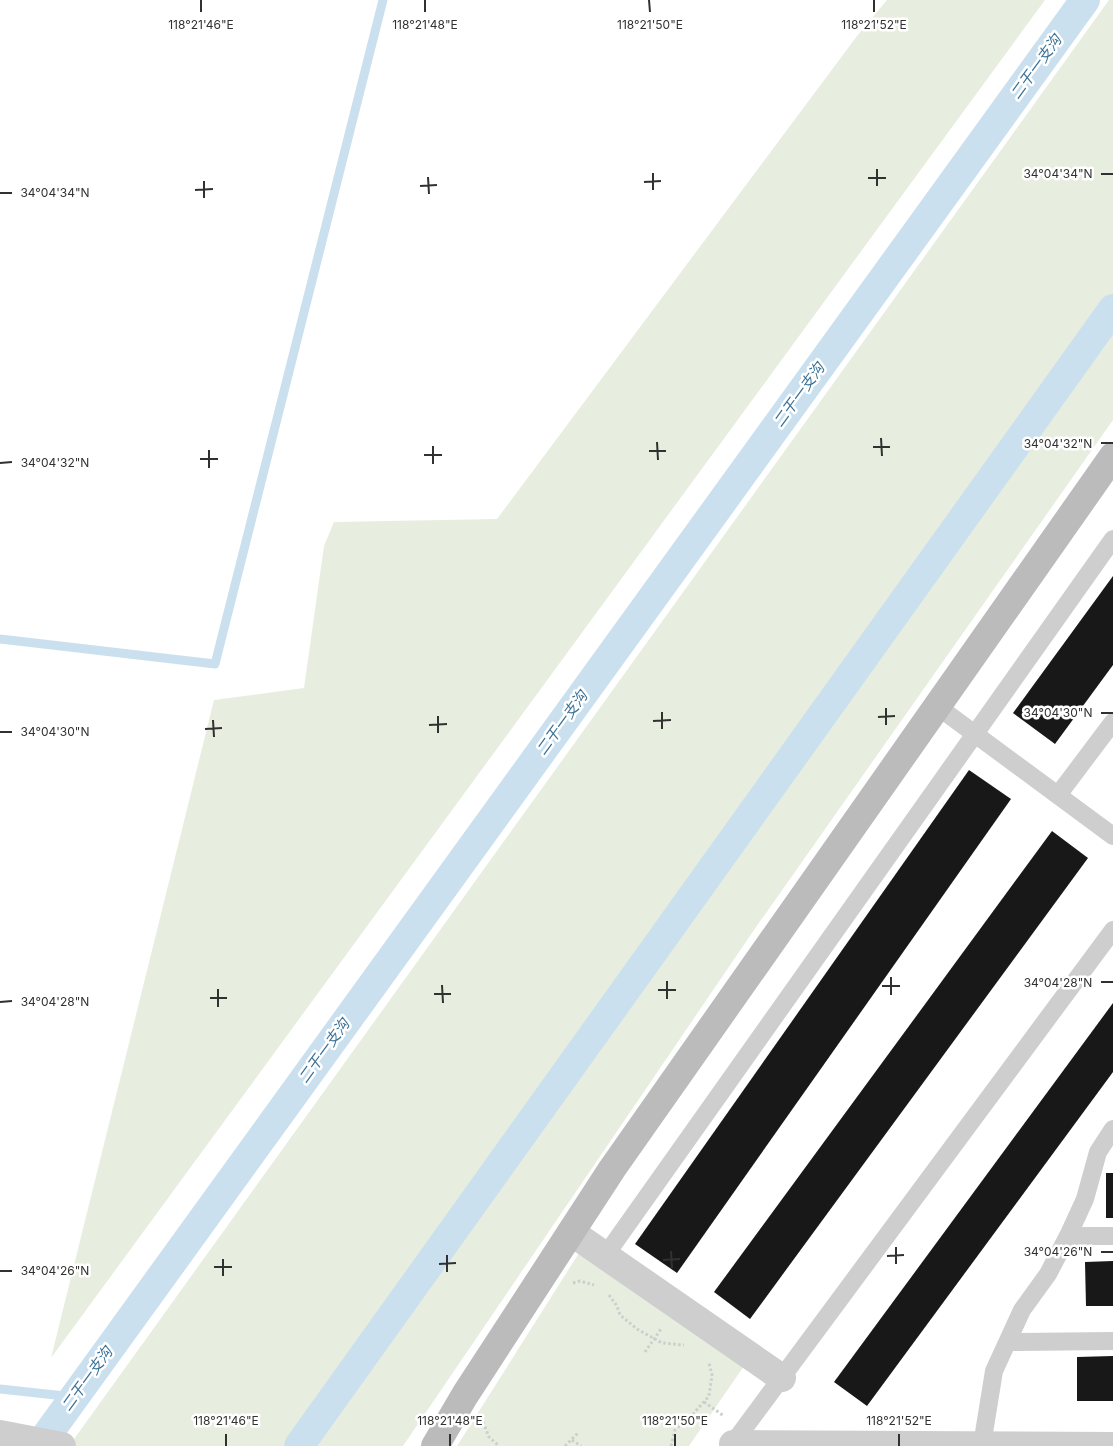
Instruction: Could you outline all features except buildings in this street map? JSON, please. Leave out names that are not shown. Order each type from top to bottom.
[{"type":"main road","points":[[435,1446],[465,1395],[612,1169],[1113,456]]},
{"type":"street","points":[[571,1232],[782,1378]]},
{"type":"street","points":[[0,1434],[62,1446]]},
{"type":"street","points":[[732,1445],[1113,1446]]},
{"type":"lane","points":[[605,1256],[1113,539]]},
{"type":"lane","points":[[937,706],[1113,836]]},
{"type":"lane","points":[[1058,795],[1113,722]]},
{"type":"lane","points":[[732,1445],[1113,930]]},
{"type":"lane","points":[[982,1445],[994,1371],[1022,1310],[1048,1274],[1068,1236],[1106,1152],[1113,1129]]},
{"type":"lane","points":[[1068,1236],[1113,1236]]},
{"type":"lane","points":[[1008,1342],[1113,1341]]},
{"type":"path","points":[[568,1286],[580,1281],[598,1287]]},
{"type":"path","points":[[605,1290],[617,1306],[620,1315],[632,1326],[662,1343],[688,1346]]},
{"type":"path","points":[[671,1446],[675,1430],[709,1396],[712,1375],[706,1358]]},
{"type":"path","points":[[482,1416],[489,1437],[499,1446]]},
{"type":"path","points":[[565,1446],[578,1433]]},
{"type":"path","points":[[572,1440],[581,1446]]},
{"type":"green space","points":[[887,0],[1045,0],[51,1358],[214,700],[304,688],[324,546],[334,522],[497,519],[857,36]]},
{"type":"green space","points":[[1109,0],[1113,0],[1113,420],[754,930],[403,1446],[69,1446]]},
{"type":"green space","points":[[579,1253],[744,1366],[689,1446],[457,1446]]},
{"type":"waterway","points":[[0,639],[215,664],[383,0]]},
{"type":"waterway","name":"二干一支沟","points":[[39,1446],[1085,0]]},
{"type":"waterway","points":[[299,1446],[1113,309]]},
{"type":"waterway","points":[[0,1389],[74,1397]]}]
